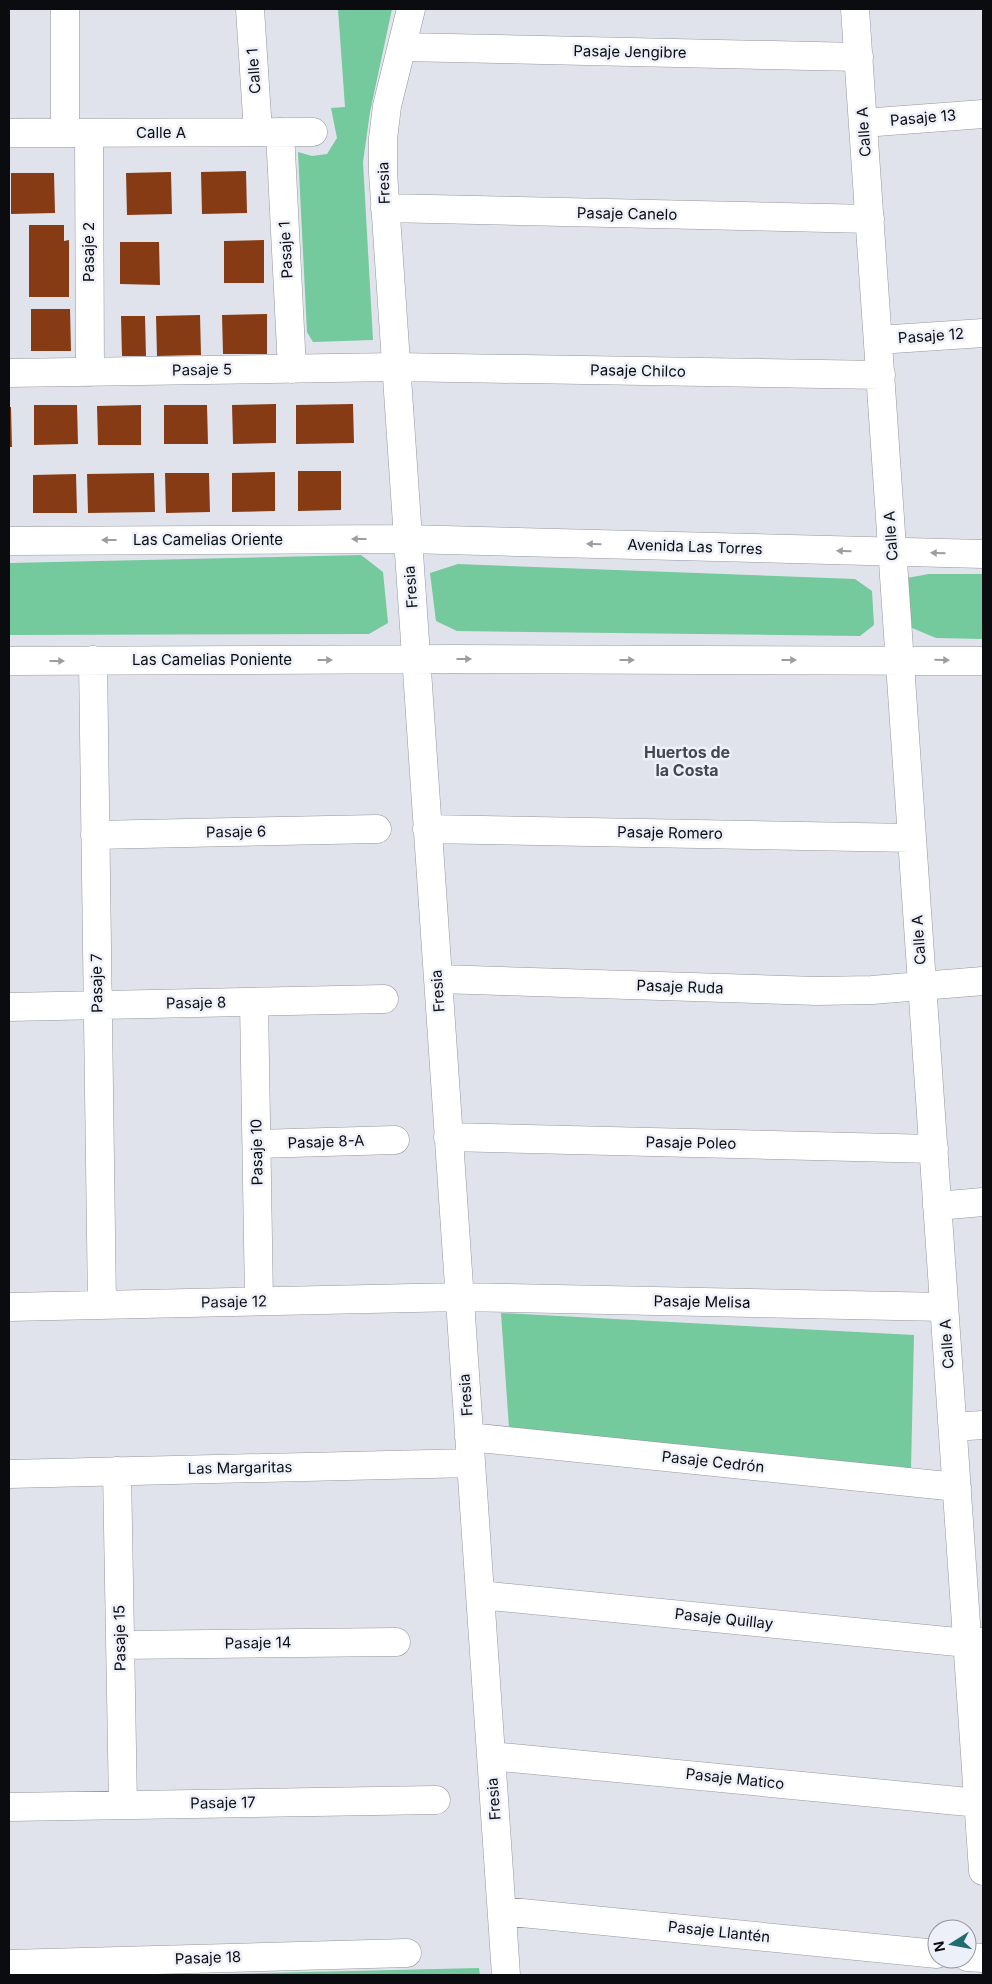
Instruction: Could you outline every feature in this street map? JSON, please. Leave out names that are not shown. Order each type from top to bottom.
[{"type":"street","name":"Pasaje 2","points":[[65,9],[77,133],[90,372]]},
{"type":"street","name":"Calle 1","points":[[250,9],[269,132]]},
{"type":"street","name":"Fresia","points":[[411,9],[388,106],[383,139],[385,208],[506,1975]]},
{"type":"street","name":"Calle A","points":[[855,9],[957,1486],[975,1643],[979,1803],[983,1869]]},
{"type":"street","name":"Pasaje Jengibre","points":[[402,47],[859,57]]},
{"type":"street","name":"Pasaje 13","points":[[863,123],[983,114]]},
{"type":"street","name":"Pasaje 1","points":[[269,132],[292,369]]},
{"type":"street","name":"Calle A","points":[[9,133],[313,132]]},
{"type":"street","name":"Pasaje Canelo","points":[[385,208],[870,219]]},
{"type":"street","name":"Pasaje 12","points":[[878,340],[983,333]]},
{"type":"street","name":"Pasaje 5","points":[[9,373],[396,367]]},
{"type":"street","name":"Pasaje Chilco","points":[[396,367],[881,375]]},
{"type":"street","name":"Las Camelias Oriente","points":[[9,541],[407,539]]},
{"type":"street","name":"Avenida Las Torres","points":[[407,539],[983,554]]},
{"type":"street","points":[[416,659],[983,661]]},
{"type":"street","name":"Las Camelias Poniente","points":[[9,661],[416,659]]},
{"type":"street","name":"Pasaje 7","points":[[93,660],[102,1305]]},
{"type":"street","name":"Pasaje 6","points":[[95,835],[377,829]]},
{"type":"street","name":"Pasaje Romero","points":[[427,829],[912,838]]},
{"type":"street","name":"Pasaje Ruda","points":[[438,979],[817,991],[983,981]]},
{"type":"street","name":"Pasaje 8","points":[[9,1007],[384,999]]},
{"type":"street","name":"Pasaje 10","points":[[254,1002],[259,1301]]},
{"type":"street","name":"Pasaje Poleo","points":[[448,1137],[934,1149]]},
{"type":"street","name":"Pasaje 8-A","points":[[257,1144],[395,1140]]},
{"type":"street","points":[[937,1206],[983,1202]]},
{"type":"street","name":"Pasaje 12","points":[[9,1307],[460,1297]]},
{"type":"street","name":"Pasaje Melisa","points":[[460,1297],[944,1307]]},
{"type":"street","points":[[953,1427],[983,1425]]},
{"type":"street","name":"Las Margaritas","points":[[9,1474],[117,1471],[470,1450]]},
{"type":"street","name":"Pasaje Cedrón","points":[[470,1450],[957,1486]]},
{"type":"street","name":"Pasaje 15","points":[[117,1471],[123,1805]]},
{"type":"street","name":"Pasaje Quillay","points":[[480,1595],[975,1643]]},
{"type":"street","name":"Pasaje 14","points":[[120,1645],[396,1642]]},
{"type":"street","name":"Pasaje Matico","points":[[491,1756],[979,1803]]},
{"type":"street","name":"Pasaje 17","points":[[9,1807],[436,1800]]},
{"type":"street","name":"Pasaje Llantén","points":[[502,1911],[927,1953]]},
{"type":"street","name":"Pasaje 18","points":[[9,1964],[407,1952]]},
{"type":"green space","points":[[338,9],[392,9],[370,112],[363,162],[373,340],[313,342],[307,332],[298,152],[312,156],[327,154],[337,138],[331,108],[345,107]]},
{"type":"green space","points":[[361,555],[383,572],[388,623],[369,634],[9,635],[9,563]]},
{"type":"green space","points":[[458,564],[855,579],[872,591],[874,625],[860,636],[457,631],[436,621],[430,573]]},
{"type":"green space","points":[[929,574],[983,574],[983,639],[936,638],[912,628],[907,578]]},
{"type":"green space","points":[[501,1313],[914,1335],[911,1469],[509,1428]]},
{"type":"green space","points":[[479,1968],[480,1975],[179,1975]]},
{"type":"building","points":[[246,171],[247,213],[202,214],[201,172]]},
{"type":"building","points":[[171,172],[172,214],[127,215],[126,173]]},
{"type":"building","points":[[11,173],[54,173],[55,213],[11,214]]},
{"type":"building","points":[[29,225],[64,225],[64,241],[69,240],[69,297],[29,297]]},
{"type":"building","points":[[264,240],[264,283],[224,283],[224,241]]},
{"type":"building","points":[[120,242],[159,242],[160,285],[120,284]]},
{"type":"building","points":[[31,309],[70,309],[71,351],[31,351]]},
{"type":"building","points":[[267,314],[267,354],[223,354],[222,315]]},
{"type":"building","points":[[200,315],[201,355],[157,356],[156,316]]},
{"type":"building","points":[[121,316],[145,316],[146,356],[122,356]]},
{"type":"building","points":[[276,404],[276,443],[233,444],[232,405]]},
{"type":"building","points":[[353,404],[354,443],[296,444],[296,405]]},
{"type":"building","points":[[34,405],[77,405],[78,444],[34,445]]},
{"type":"building","points":[[141,405],[141,445],[98,445],[97,406]]},
{"type":"building","points":[[164,405],[207,405],[208,444],[164,444]]},
{"type":"building","points":[[9,407],[11,407],[12,447],[9,447]]},
{"type":"building","points":[[298,471],[341,471],[341,510],[298,511]]},
{"type":"building","points":[[275,472],[275,511],[232,512],[232,473]]},
{"type":"building","points":[[154,473],[155,512],[88,513],[87,474]]},
{"type":"building","points":[[165,473],[209,473],[210,512],[166,513]]},
{"type":"building","points":[[76,474],[77,513],[33,513],[33,475]]},
{"type":"district","name":"Huertos de la Costa","points":[[687,761]]}]
